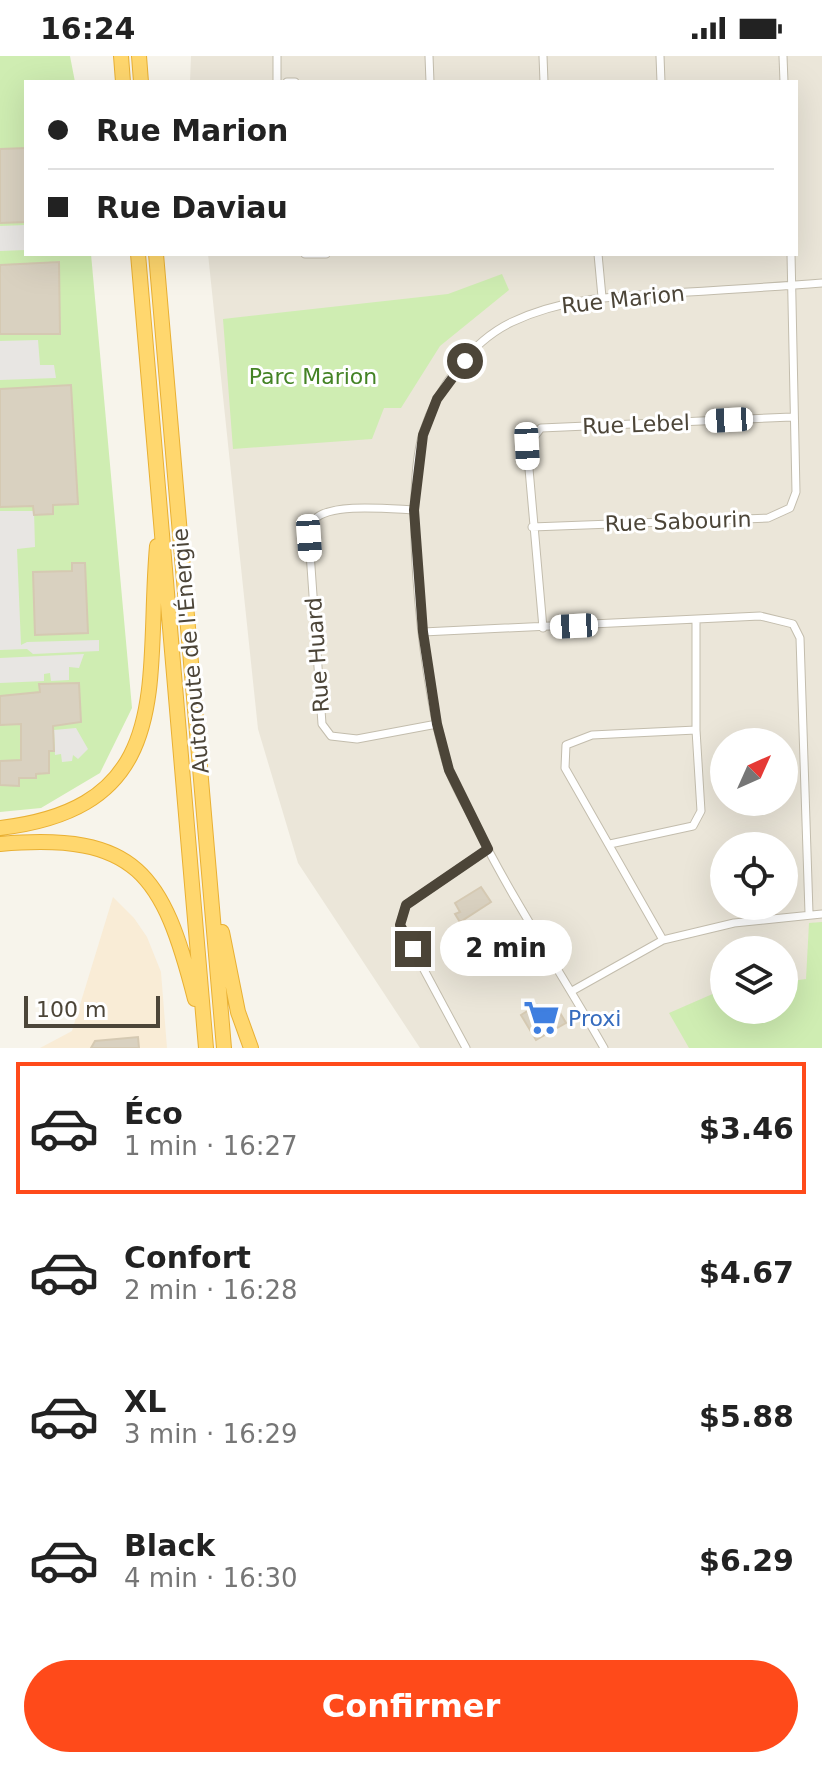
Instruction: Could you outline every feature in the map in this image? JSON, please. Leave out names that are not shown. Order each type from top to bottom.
[{"type":"highway","points":[[121,56],[123,80]]},
{"type":"highway","points":[[139,56],[141,80]]},
{"type":"highway","name":"Autoroute de l'Énergie","points":[[138,256],[206,1045]]},
{"type":"highway","name":"Autoroute de l'Énergie","points":[[156,256],[224,1048]]},
{"type":"highway","points":[[0,828],[42,822],[80,808],[108,788],[131,755],[143,725],[149,694],[152,600],[160,506]]},
{"type":"highway","points":[[0,844],[45,840],[76,842],[115,855],[144,877],[163,902],[178,935],[206,1045]]},
{"type":"highway","points":[[207,849],[235,1002],[251,1048]]},
{"type":"street","points":[[277,56],[277,80]]},
{"type":"street","points":[[429,56],[430,80]]},
{"type":"street","points":[[543,56],[544,80]]},
{"type":"street","points":[[660,56],[661,80]]},
{"type":"street","points":[[783,56],[784,80]]},
{"type":"street","points":[[598,256],[602,297]]},
{"type":"street","name":"Rue Sabourin","points":[[532,527],[768,518],[790,508],[796,492],[792,417],[791,256]]},
{"type":"street","name":"Rue Marion","points":[[604,1048],[510,894],[449,770],[437,724],[423,632],[414,510],[423,435],[437,399],[452,375],[478,347],[511,322],[539,310],[602,297],[822,283]]},
{"type":"street","name":"Rue Lebel","points":[[543,628],[527,446],[541,428],[792,417]]},
{"type":"street","name":"Rue Huard","points":[[414,510],[346,509],[321,514],[311,523],[309,538],[322,724],[331,736],[357,739],[437,724]]},
{"type":"street","points":[[423,632],[760,616],[793,624],[800,638],[809,913]]},
{"type":"street","points":[[610,844],[693,826],[701,811],[696,730],[696,621]]},
{"type":"street","points":[[663,940],[565,768],[566,745],[592,735],[696,730]]},
{"type":"street","points":[[466,1048],[400,925],[406,905],[488,849]]},
{"type":"street","points":[[572,991],[663,940],[734,923],[822,914]]},
{"type":"shaded area","points":[[191,56],[822,56],[822,1048],[420,1048],[298,863],[258,729],[208,256],[798,256],[798,80],[190,80]]},
{"type":"shaded area","points":[[24,225],[24,250],[0,251],[0,226]]},
{"type":"shaded area","points":[[38,340],[40,365],[54,365],[56,378],[0,380],[0,341]]},
{"type":"shaded area","points":[[0,511],[34,511],[35,547],[17,549],[21,645],[27,642],[99,640],[99,651],[33,654],[27,649],[0,650]]},
{"type":"shaded area","points":[[84,654],[79,668],[69,667],[69,680],[51,681],[50,673],[44,674],[44,681],[0,683],[0,658]]},
{"type":"shaded area","points":[[76,728],[88,749],[78,759],[73,755],[72,761],[62,762],[61,754],[55,755],[54,730]]},
{"type":"shaded area","points":[[113,897],[134,918],[147,937],[161,972],[167,1048],[40,1048],[72,1031]]},
{"type":"green space","points":[[0,56],[70,56],[75,80],[24,80],[24,256],[91,256],[132,708],[100,773],[41,808],[0,812]]},
{"type":"green space","name":"Parc Marion","points":[[502,274],[509,290],[440,346],[401,408],[384,408],[372,439],[233,449],[223,319],[448,294]]},
{"type":"green space","points":[[822,922],[822,1048],[689,1048],[669,1013],[710,995],[710,1024],[798,1024],[798,980],[806,979],[809,923]]},
{"type":"building","points":[[24,148],[24,222],[0,223],[0,149]]},
{"type":"building","points":[[59,262],[60,334],[0,334],[0,265]]},
{"type":"building","points":[[71,385],[78,504],[53,505],[53,514],[34,515],[33,506],[0,507],[0,389]]},
{"type":"building","points":[[72,563],[85,563],[88,633],[35,635],[33,572],[72,571]]},
{"type":"building","points":[[79,683],[81,722],[53,726],[54,751],[49,751],[49,773],[36,774],[36,778],[19,778],[19,786],[0,785],[0,761],[21,760],[21,724],[0,725],[0,696],[40,692],[39,684]]},
{"type":"building","points":[[481,887],[491,902],[460,922],[455,914],[460,912],[455,903]]},
{"type":"building","points":[[537,1005],[545,1019],[559,1011],[566,1023],[536,1040],[521,1015]]},
{"type":"building","points":[[138,1037],[139,1048],[91,1048],[95,1041]]},
{"type":"place","name":"Proxi","points":[[542,1018]]},
{"type":"route","points":[[413,949],[400,925],[406,905],[488,849],[449,770],[437,724],[423,632],[414,510],[423,435],[437,399],[465,361]]}]
